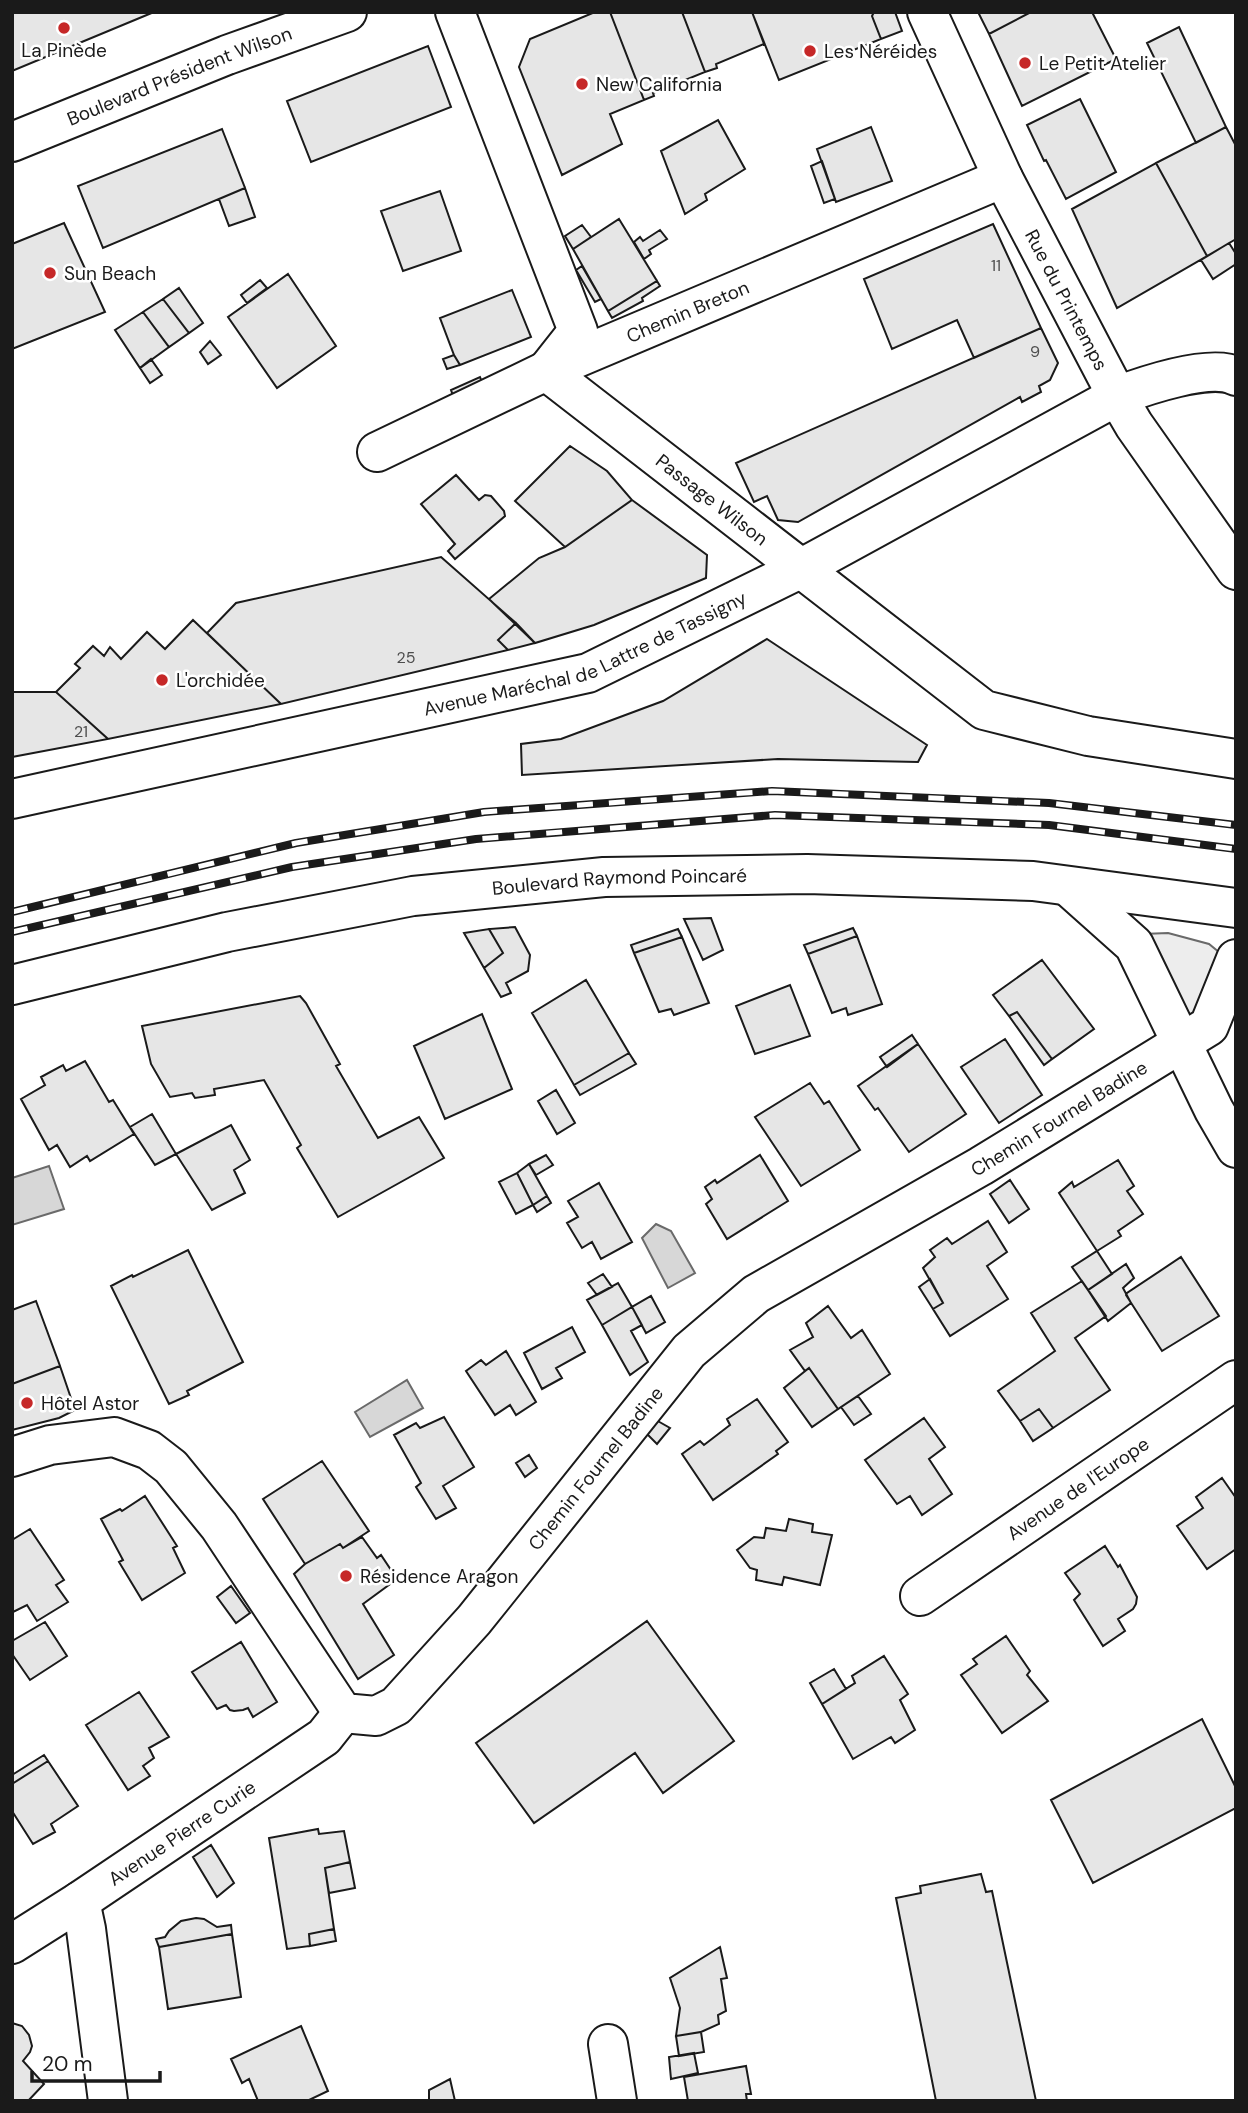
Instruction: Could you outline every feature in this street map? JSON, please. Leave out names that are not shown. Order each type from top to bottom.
[{"type":"street","name":"Boulevard Président Wilson","points":[[12,142],[227,55],[347,12]]},
{"type":"street","points":[[456,12],[578,331],[546,370]]},
{"type":"street","name":"Rue du Printemps","points":[[927,12],[1003,178],[1117,396],[1134,425],[1236,570]]},
{"type":"street","name":"Chemin Breton","points":[[377,452],[546,370],[1003,178]]},
{"type":"street","name":"Passage Wilson","points":[[546,370],[984,710],[1088,736],[1236,759]]},
{"type":"street","name":"Avenue Maréchal de Lattre de Tassigny","points":[[12,799],[587,673],[802,568],[1117,396],[1151,384],[1199,373],[1230,373],[1236,376]]},
{"type":"street","name":"Boulevard Raymond Poincaré","points":[[12,985],[228,932],[413,896],[604,877],[807,874],[1033,881],[1236,908]]},
{"type":"street","points":[[1069,887],[1134,945],[1214,1110],[1236,1148]]},
{"type":"street","name":"Chemin Fournel Badine","points":[[344,1713],[376,1716],[396,1706],[474,1620],[689,1350],[756,1294],[981,1166],[1209,1026],[1236,959]]},
{"type":"street","name":"Avenue de l'Europe","points":[[920,1596],[1236,1380]]},
{"type":"street","points":[[12,1457],[50,1445],[114,1437],[149,1450],[172,1467],[219,1526],[344,1713]]},
{"type":"street","name":"Avenue Pierre Curie","points":[[12,1944],[324,1737],[344,1713]]},
{"type":"street","points":[[80,1901],[108,2101]]},
{"type":"street","points":[[608,2044],[617,2101]]},
{"type":"shaded area","points":[[1168,933],[1209,944],[1225,957],[1204,1011],[1187,1015],[1143,934]]},
{"type":"shaded area","points":[[49,1166],[64,1209],[12,1225],[12,1178]]},
{"type":"shaded area","points":[[656,1224],[671,1231],[695,1273],[668,1288],[642,1238]]},
{"type":"shaded area","points":[[407,1380],[423,1408],[370,1437],[355,1412]]},
{"type":"building","name":"La Pinède","points":[[12,12],[154,12],[12,71]]},
{"type":"building","name":"New California","points":[[595,12],[610,12],[644,100],[610,114],[622,144],[562,175],[519,67],[530,39]]},
{"type":"building","name":"New California","points":[[610,12],[682,12],[705,72],[653,93],[654,96],[644,100]]},
{"type":"building","name":"New California","points":[[682,12],[752,12],[764,44],[716,64],[717,68],[705,72]]},
{"type":"building","name":"Les Néréides","points":[[752,12],[874,12],[872,16],[881,39],[779,80]]},
{"type":"building","points":[[874,12],[895,12],[902,31],[881,39],[872,16]]},
{"type":"building","points":[[978,12],[1031,12],[989,34]]},
{"type":"building","points":[[1031,12],[1092,12],[1116,59],[1022,106],[989,34]]},
{"type":"building","points":[[1179,27],[1226,127],[1196,143],[1147,43]]},
{"type":"building","points":[[428,46],[451,107],[311,162],[287,101]]},
{"type":"building","points":[[1080,99],[1116,172],[1066,199],[1027,125]]},
{"type":"building","points":[[718,120],[745,169],[705,194],[707,200],[685,214],[661,151]]},
{"type":"building","points":[[871,127],[892,181],[836,202],[817,149]]},
{"type":"building","points":[[1226,127],[1236,146],[1236,239],[1207,256],[1156,163]]},
{"type":"building","points":[[222,129],[245,188],[103,248],[78,186]]},
{"type":"building","points":[[822,161],[835,199],[824,203],[811,166]]},
{"type":"building","points":[[1156,163],[1207,256],[1117,308],[1072,209]]},
{"type":"building","points":[[245,188],[255,217],[229,226],[219,199]]},
{"type":"building","points":[[440,191],[461,251],[403,271],[381,211]]},
{"type":"building","points":[[619,219],[657,281],[608,311],[573,249]]},
{"type":"building","name":"Sun Beach","points":[[64,223],[105,312],[12,349],[12,244]]},
{"type":"building","points":[[993,224],[1041,328],[974,358],[957,320],[892,349],[864,279]]},
{"type":"building","points":[[582,225],[591,237],[573,249],[565,236]]},
{"type":"building","points":[[660,230],[667,239],[649,250],[651,254],[644,259],[634,242],[640,237],[643,241]]},
{"type":"building","points":[[1229,243],[1236,254],[1236,264],[1213,279],[1201,260]]},
{"type":"building","points":[[582,266],[601,299],[595,302],[576,270]]},
{"type":"building","points":[[288,274],[336,346],[277,388],[228,317]]},
{"type":"building","points":[[260,280],[267,288],[247,303],[241,295]]},
{"type":"building","points":[[657,281],[660,286],[642,298],[643,301],[612,318],[608,311]]},
{"type":"building","points":[[179,288],[203,323],[189,333],[163,299]]},
{"type":"building","points":[[512,290],[531,337],[460,365],[440,318]]},
{"type":"building","points":[[163,299],[189,333],[169,347],[143,312]]},
{"type":"building","points":[[143,312],[169,347],[140,368],[115,330]]},
{"type":"building","points":[[1041,328],[1058,363],[1050,380],[1039,386],[1041,392],[1022,402],[1020,397],[798,522],[778,520],[767,496],[754,502],[736,463]]},
{"type":"building","points":[[210,341],[221,355],[208,364],[200,352]]},
{"type":"building","points":[[454,355],[460,365],[447,369],[443,359]]},
{"type":"building","points":[[151,359],[162,375],[150,383],[140,368]]},
{"type":"building","points":[[480,377],[486,392],[456,404],[451,390]]},
{"type":"building","points":[[570,446],[607,471],[632,500],[565,547],[515,501]]},
{"type":"building","points":[[456,475],[479,500],[485,495],[491,496],[505,516],[455,559],[448,551],[455,544],[421,504]]},
{"type":"building","points":[[632,500],[707,555],[706,578],[594,625],[535,643],[489,599],[539,558],[565,547]]},
{"type":"building","points":[[441,557],[516,623],[498,640],[508,650],[281,704],[207,633],[236,603]]},
{"type":"building","name":"L'orchidée","points":[[193,620],[281,704],[108,739],[56,692],[80,668],[75,664],[93,646],[104,656],[110,647],[121,659],[147,632],[165,649]]},
{"type":"building","points":[[516,623],[535,643],[508,650],[498,640]]},
{"type":"building","points":[[767,639],[927,745],[918,762],[778,759],[522,775],[521,744],[561,739],[663,701]]},
{"type":"building","points":[[12,692],[56,692],[108,739],[12,757]]},
{"type":"building","points":[[711,918],[723,950],[703,960],[684,919]]},
{"type":"building","points":[[515,927],[530,955],[528,971],[506,983],[511,993],[501,997],[484,968],[503,953],[489,929]]},
{"type":"building","points":[[853,928],[857,936],[808,954],[804,945]]},
{"type":"building","points":[[489,929],[503,953],[484,968],[464,933]]},
{"type":"building","points":[[678,929],[682,937],[634,953],[631,945]]},
{"type":"building","points":[[857,936],[882,1004],[848,1015],[846,1008],[832,1013],[808,954]]},
{"type":"building","points":[[682,937],[709,1003],[674,1015],[671,1009],[659,1012],[634,953]]},
{"type":"building","points":[[1042,960],[1094,1029],[1052,1059],[1017,1012],[1009,1016],[993,995]]},
{"type":"building","points":[[586,980],[629,1053],[574,1085],[532,1013]]},
{"type":"building","points":[[790,985],[810,1036],[755,1054],[736,1006]]},
{"type":"building","points":[[300,996],[340,1064],[336,1066],[378,1138],[419,1117],[444,1158],[338,1217],[297,1148],[301,1145],[264,1080],[214,1089],[215,1095],[195,1098],[192,1093],[170,1097],[151,1064],[142,1026]]},
{"type":"building","points":[[1017,1012],[1052,1059],[1044,1065],[1009,1016]]},
{"type":"building","points":[[482,1014],[512,1089],[445,1119],[414,1046]]},
{"type":"building","points":[[912,1035],[918,1044],[887,1067],[880,1057]]},
{"type":"building","points":[[1005,1039],[1042,1095],[999,1123],[961,1067]]},
{"type":"building","points":[[918,1044],[966,1114],[909,1152],[878,1108],[875,1110],[858,1086]]},
{"type":"building","points":[[629,1053],[636,1064],[580,1095],[574,1085]]},
{"type":"building","points":[[85,1061],[109,1102],[113,1100],[134,1134],[90,1161],[87,1156],[70,1167],[57,1145],[49,1150],[21,1099],[45,1085],[41,1077],[63,1065],[66,1071]]},
{"type":"building","points":[[810,1083],[824,1104],[829,1101],[860,1150],[801,1186],[755,1117]]},
{"type":"building","points":[[556,1090],[575,1123],[557,1134],[538,1101]]},
{"type":"building","points":[[152,1114],[176,1154],[155,1165],[130,1127]]},
{"type":"building","points":[[231,1125],[250,1160],[234,1170],[245,1193],[212,1210],[176,1154]]},
{"type":"building","points":[[546,1155],[553,1165],[536,1175],[529,1164]]},
{"type":"building","points":[[760,1155],[788,1201],[727,1239],[706,1204],[712,1199],[705,1187],[715,1180],[717,1183]]},
{"type":"building","points":[[1118,1160],[1134,1186],[1127,1191],[1143,1214],[1118,1231],[1121,1236],[1097,1251],[1059,1193],[1072,1182],[1074,1187]]},
{"type":"building","points":[[529,1164],[547,1196],[533,1205],[517,1173]]},
{"type":"building","points":[[517,1173],[533,1205],[516,1214],[499,1182]]},
{"type":"building","points":[[1010,1180],[1029,1209],[1009,1223],[990,1194]]},
{"type":"building","points":[[599,1183],[632,1242],[601,1259],[592,1242],[582,1248],[567,1223],[578,1217],[568,1201]]},
{"type":"building","points":[[547,1196],[551,1203],[537,1212],[533,1205]]},
{"type":"building","points":[[988,1221],[1007,1252],[987,1266],[1008,1299],[950,1336],[933,1309],[943,1303],[923,1268],[935,1257],[930,1250],[947,1238],[952,1244]]},
{"type":"building","points":[[188,1250],[243,1362],[187,1391],[189,1395],[169,1404],[111,1286]]},
{"type":"building","points":[[1097,1251],[1112,1274],[1088,1290],[1072,1267]]},
{"type":"building","points":[[1181,1257],[1219,1316],[1162,1351],[1126,1295]]},
{"type":"building","points":[[1126,1264],[1134,1278],[1123,1288],[1131,1303],[1108,1321],[1088,1290]]},
{"type":"building","points":[[603,1274],[612,1287],[597,1295],[588,1283]]},
{"type":"building","points":[[930,1279],[943,1303],[933,1309],[919,1287]]},
{"type":"building","points":[[1082,1281],[1106,1316],[1075,1338],[1110,1390],[1053,1428],[1039,1409],[1020,1421],[998,1391],[1055,1351],[1031,1313]]},
{"type":"building","points":[[618,1283],[632,1307],[602,1325],[587,1300]]},
{"type":"building","points":[[651,1296],[665,1322],[646,1333],[632,1307]]},
{"type":"building","points":[[36,1301],[60,1366],[12,1384],[12,1310]]},
{"type":"building","points":[[828,1306],[851,1338],[862,1330],[890,1374],[838,1409],[809,1368],[805,1371],[790,1350],[813,1337],[806,1323]]},
{"type":"building","points":[[632,1307],[642,1325],[631,1331],[648,1362],[630,1375],[602,1325]]},
{"type":"building","points":[[572,1327],[585,1352],[556,1368],[562,1378],[542,1389],[524,1353]]},
{"type":"building","points":[[506,1351],[536,1402],[516,1415],[510,1405],[495,1415],[466,1371],[481,1360],[486,1365]]},
{"type":"building","points":[[60,1366],[75,1410],[59,1418],[12,1430],[12,1384]]},
{"type":"building","points":[[809,1368],[838,1409],[812,1427],[784,1388]]},
{"type":"building","points":[[858,1396],[871,1414],[854,1425],[841,1407]]},
{"type":"building","points":[[757,1399],[788,1442],[776,1451],[778,1454],[713,1500],[682,1454],[700,1441],[704,1445],[730,1425],[727,1419]]},
{"type":"building","points":[[1039,1409],[1053,1428],[1033,1441],[1020,1421]]},
{"type":"building","points":[[444,1417],[474,1467],[443,1486],[456,1508],[436,1519],[416,1487],[421,1483],[394,1435],[416,1423],[420,1428]]},
{"type":"building","points":[[924,1418],[945,1447],[929,1459],[952,1494],[922,1515],[910,1496],[897,1504],[865,1460]]},
{"type":"building","points":[[656,1420],[670,1428],[657,1444],[646,1433]]},
{"type":"building","points":[[529,1455],[537,1468],[525,1477],[516,1463]]},
{"type":"building","points":[[322,1461],[369,1531],[343,1548],[340,1544],[305,1564],[263,1499]]},
{"type":"building","points":[[1222,1478],[1236,1498],[1236,1549],[1207,1569],[1177,1526],[1203,1508],[1196,1497]]},
{"type":"building","points":[[145,1496],[177,1546],[173,1548],[185,1573],[142,1600],[119,1562],[123,1560],[101,1519],[120,1509],[122,1511]]},
{"type":"building","points":[[789,1519],[813,1524],[812,1532],[832,1535],[820,1585],[784,1577],[782,1585],[756,1580],[757,1570],[750,1568],[737,1550],[754,1537],[764,1538],[766,1528],[786,1531]]},
{"type":"building","points":[[30,1529],[64,1580],[56,1585],[68,1602],[37,1621],[27,1605],[12,1611],[12,1540]]},
{"type":"building","points":[[362,1537],[377,1558],[381,1555],[397,1579],[363,1604],[394,1655],[358,1679],[294,1574],[305,1564],[340,1544],[343,1548]]},
{"type":"building","points":[[1105,1546],[1118,1567],[1120,1565],[1137,1597],[1133,1609],[1118,1619],[1125,1631],[1103,1646],[1074,1600],[1080,1594],[1065,1573]]},
{"type":"building","points":[[231,1586],[250,1613],[236,1623],[217,1597]]},
{"type":"building","points":[[647,1621],[734,1741],[663,1793],[635,1753],[534,1823],[476,1743]]},
{"type":"building","points":[[45,1622],[67,1656],[30,1680],[12,1654],[12,1641]]},
{"type":"building","points":[[1006,1636],[1030,1671],[1027,1675],[1048,1701],[1002,1733],[961,1675],[977,1664],[973,1659]]},
{"type":"building","points":[[241,1642],[277,1702],[253,1717],[248,1708],[234,1711],[226,1705],[217,1709],[192,1672]]},
{"type":"building","points":[[884,1656],[908,1694],[900,1700],[915,1730],[895,1743],[891,1737],[853,1759],[822,1704],[855,1683],[852,1676]]},
{"type":"building","points":[[834,1669],[846,1689],[822,1704],[810,1683]]},
{"type":"building","points":[[139,1692],[169,1737],[149,1748],[154,1758],[143,1766],[150,1776],[128,1790],[86,1725]]},
{"type":"building","points":[[1202,1719],[1236,1788],[1236,1808],[1093,1883],[1051,1800]]},
{"type":"building","points":[[44,1755],[48,1761],[12,1784],[12,1775]]},
{"type":"building","points":[[48,1761],[78,1806],[51,1824],[55,1832],[33,1844],[12,1811],[12,1784]]},
{"type":"building","points":[[318,1829],[319,1834],[344,1831],[350,1862],[325,1868],[334,1929],[309,1934],[310,1946],[287,1949],[269,1838]]},
{"type":"building","points":[[211,1845],[234,1883],[217,1897],[193,1857]]},
{"type":"building","points":[[350,1862],[355,1888],[329,1893],[325,1868]]},
{"type":"building","points":[[981,1874],[986,1892],[992,1891],[1036,2101],[936,2101],[896,1898],[921,1893],[920,1886]]},
{"type":"building","points":[[204,1919],[217,1927],[231,1925],[232,1934],[159,1947],[156,1939],[165,1937],[181,1921]]},
{"type":"building","points":[[334,1929],[336,1941],[310,1946],[309,1934]]},
{"type":"building","points":[[232,1934],[241,1997],[168,2009],[159,1947]]},
{"type":"building","points":[[720,1947],[727,1978],[721,1979],[726,2011],[718,2015],[719,2024],[701,2032],[676,2036],[680,2008],[670,1978]]},
{"type":"building","points":[[12,2023],[22,2026],[29,2035],[32,2046],[23,2061],[44,2084],[28,2101],[12,2101]]},
{"type":"building","points":[[301,2026],[328,2091],[307,2101],[258,2101],[249,2079],[242,2083],[231,2059]]},
{"type":"building","points":[[701,2032],[704,2052],[679,2056],[676,2036]]},
{"type":"building","points":[[694,2053],[698,2073],[671,2079],[669,2057]]},
{"type":"building","points":[[746,2066],[751,2094],[746,2094],[747,2101],[688,2101],[684,2077]]},
{"type":"building","points":[[450,2079],[455,2101],[429,2101],[429,2090]]},
{"type":"railway","points":[[12,912],[296,843],[484,812],[772,791],[1049,803],[1236,825]]},
{"type":"railway","points":[[12,932],[292,867],[476,839],[775,815],[1049,825],[1236,849]]},
{"type":"place","name":"La Pinède","points":[[64,28]]},
{"type":"place","name":"Les Néréides","points":[[810,51]]},
{"type":"place","name":"Le Petit Atelier","points":[[1025,63]]},
{"type":"place","name":"New California","points":[[582,84]]},
{"type":"place","name":"Sun Beach","points":[[50,273]]},
{"type":"place","name":"L'orchidée","points":[[162,680]]},
{"type":"place","name":"Hôtel Astor","points":[[27,1403]]},
{"type":"place","name":"Résidence Aragon","points":[[346,1576]]}]
